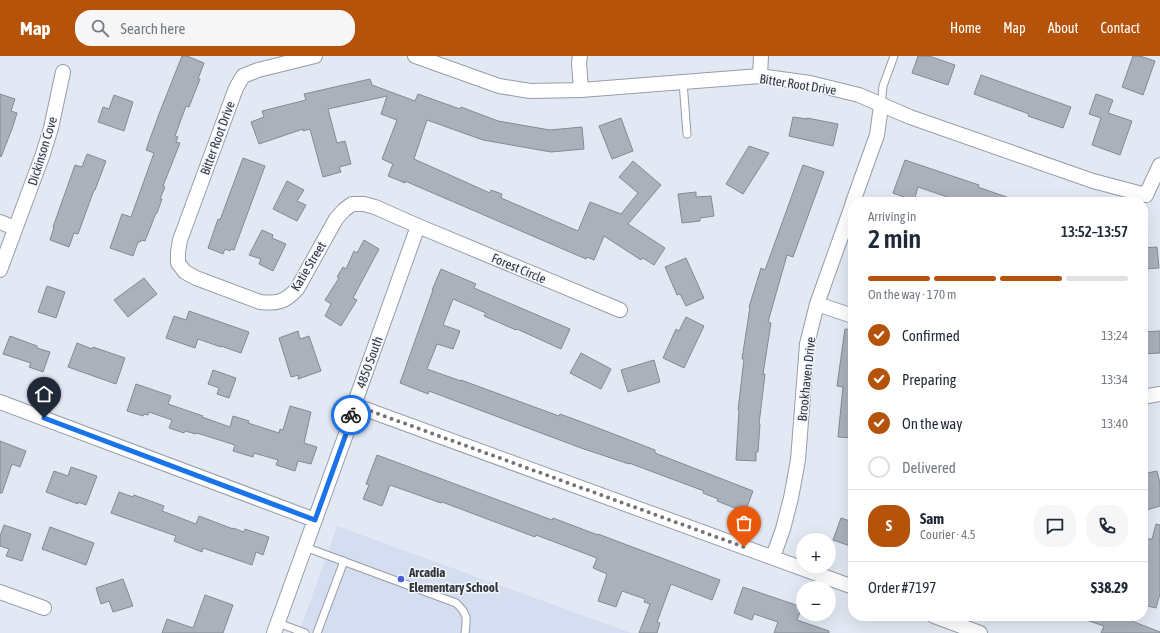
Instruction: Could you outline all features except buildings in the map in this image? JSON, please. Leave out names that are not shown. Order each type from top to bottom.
[{"type":"street","name":"Bitter Root Drive","points":[[185,272],[178,263],[180,240],[236,88],[243,76],[258,70],[315,56]]},
{"type":"street","name":"Bitter Root Drive","points":[[415,56],[499,86],[530,91],[581,90],[760,76],[810,83],[859,96],[910,117],[1093,182],[1146,196],[1160,165]]},
{"type":"street","points":[[580,56],[579,63],[581,90]]},
{"type":"street","points":[[760,76],[761,56]]},
{"type":"street","name":"Dickinson Cove","points":[[0,270],[43,154],[51,128],[63,72]]},
{"type":"street","name":"Brookhaven Drive","points":[[855,197],[877,135],[881,106]]},
{"type":"street","name":"Katie Street","points":[[185,272],[196,278],[260,302],[280,302],[289,297],[297,289],[336,220],[344,210],[352,204],[364,204],[375,207],[418,226]]},
{"type":"street","name":"Brookhaven Drive","points":[[773,557],[783,529],[791,498],[798,460],[807,344],[817,304],[848,217]]},
{"type":"street","points":[[0,222],[15,228]]},
{"type":"street","name":"Forest Circle","points":[[418,226],[620,310]]},
{"type":"street","name":"4850 South","points":[[276,628],[346,434],[354,405],[418,226]]},
{"type":"street","points":[[817,304],[848,314]]},
{"type":"street","points":[[1148,396],[1160,394]]},
{"type":"street","points":[[0,402],[315,520]]},
{"type":"street","points":[[354,405],[848,585]]},
{"type":"street","points":[[0,592],[44,608]]},
{"type":"street","points":[[948,621],[980,633]]},
{"type":"lane","points":[[881,106],[883,86],[894,56]]},
{"type":"lane","points":[[683,82],[687,134]]},
{"type":"lane","points":[[305,547],[456,603],[464,610],[467,620],[465,633]]},
{"type":"lane","points":[[318,633],[344,561]]},
{"type":"lane","points":[[276,628],[305,633]]},
{"type":"shaded area","name":"Arcadia Elementary School","points":[[337,526],[631,633],[299,633]]},
{"type":"way so far","points":[[351,415],[354,405],[744,547]]},
{"type":"place","name":"Arcadia Elementary School","points":[[401,579]]},
{"type":"route","points":[[44,418],[315,520],[346,434],[351,415]]}]
